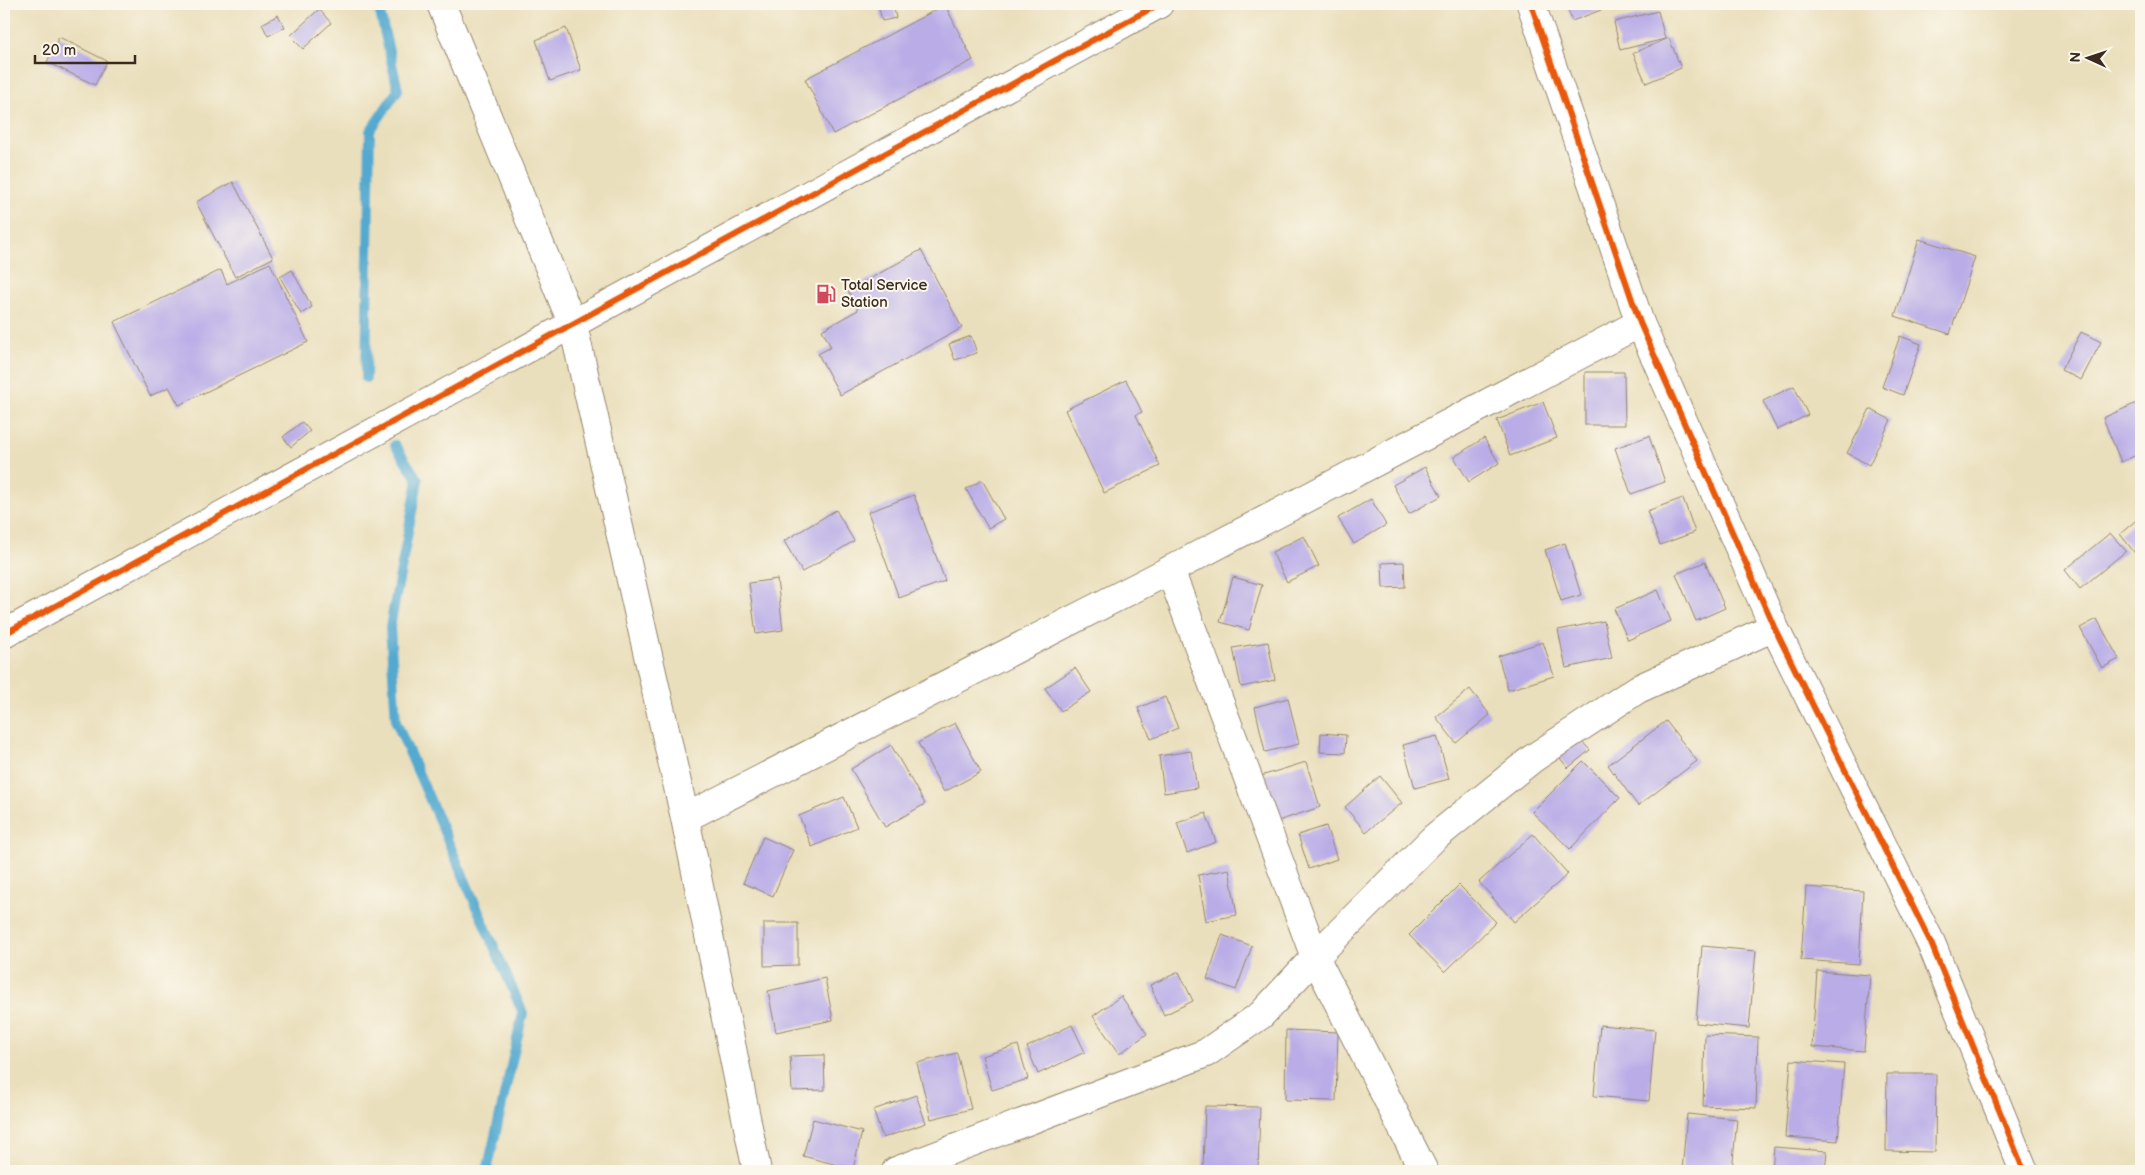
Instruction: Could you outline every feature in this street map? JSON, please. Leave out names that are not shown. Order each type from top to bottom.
[{"type":"street","points":[[440,4],[573,325],[685,818],[757,1171]]},
{"type":"street","points":[[4,634],[1159,4]]},
{"type":"street","points":[[1531,4],[1640,323],[1774,627],[1931,942],[2024,1171]]},
{"type":"street","points":[[685,818],[1170,570],[1640,323]]},
{"type":"street","points":[[1170,570],[1315,957],[1424,1171]]},
{"type":"street","points":[[896,1171],[1206,1053],[1260,1015],[1434,838],[1532,759],[1638,689],[1774,627]]},
{"type":"building","points":[[878,4],[893,4],[896,18],[882,21]]},
{"type":"building","points":[[1566,4],[1617,4],[1572,21]]},
{"type":"building","points":[[945,5],[973,60],[833,134],[805,79]]},
{"type":"building","points":[[319,9],[331,23],[303,49],[290,36]]},
{"type":"building","points":[[1658,11],[1665,39],[1620,50],[1614,22]]},
{"type":"building","points":[[278,15],[285,27],[268,36],[262,24]]},
{"type":"building","points":[[566,28],[581,70],[550,81],[536,40]]},
{"type":"building","points":[[59,37],[107,61],[95,85],[47,62]]},
{"type":"building","points":[[1669,38],[1681,68],[1646,83],[1633,53]]},
{"type":"building","points":[[233,182],[273,258],[235,277],[196,202]]},
{"type":"building","points":[[1919,239],[1975,257],[1950,334],[1895,316]]},
{"type":"building","points":[[921,250],[962,328],[840,395],[818,354],[831,347],[822,330],[858,310],[848,291]]},
{"type":"building","points":[[270,263],[308,342],[179,405],[169,387],[150,396],[114,322],[221,270],[227,284]]},
{"type":"building","points":[[292,270],[312,307],[301,314],[280,277]]},
{"type":"building","points":[[2081,332],[2101,342],[2081,380],[2061,370]]},
{"type":"building","points":[[971,336],[977,353],[955,360],[949,344]]},
{"type":"building","points":[[1900,336],[1921,344],[1903,395],[1882,387]]},
{"type":"building","points":[[1585,372],[1624,372],[1625,425],[1585,425]]},
{"type":"building","points":[[1126,380],[1142,412],[1136,415],[1160,466],[1104,493],[1065,410]]},
{"type":"building","points":[[1794,386],[1808,415],[1777,430],[1763,401]]},
{"type":"building","points":[[2141,401],[2141,453],[2121,462],[2103,418]]},
{"type":"building","points":[[1543,402],[1557,438],[1510,456],[1497,420]]},
{"type":"building","points":[[1870,409],[1891,420],[1869,465],[1847,453]]},
{"type":"building","points":[[302,422],[310,431],[291,447],[283,437]]},
{"type":"building","points":[[1649,436],[1665,482],[1631,494],[1615,448]]},
{"type":"building","points":[[1484,438],[1499,463],[1469,482],[1454,457]]},
{"type":"building","points":[[1425,467],[1441,496],[1409,514],[1393,485]]},
{"type":"building","points":[[982,480],[1004,519],[988,528],[966,489]]},
{"type":"building","points":[[914,495],[945,581],[899,598],[868,512]]},
{"type":"building","points":[[1683,498],[1695,532],[1660,545],[1647,511]]},
{"type":"building","points":[[1371,499],[1386,525],[1354,544],[1338,518]]},
{"type":"building","points":[[836,510],[854,541],[802,572],[784,541]]},
{"type":"building","points":[[2141,516],[2141,561],[2120,534]]},
{"type":"building","points":[[2110,533],[2126,551],[2080,589],[2065,570]]},
{"type":"building","points":[[1304,536],[1319,566],[1287,582],[1272,552]]},
{"type":"building","points":[[1565,543],[1581,595],[1561,601],[1545,550]]},
{"type":"building","points":[[1404,562],[1405,587],[1383,588],[1382,563]]},
{"type":"building","points":[[1705,562],[1725,608],[1696,621],[1676,574]]},
{"type":"building","points":[[1233,577],[1262,585],[1249,630],[1220,622]]},
{"type":"building","points":[[777,579],[783,630],[756,634],[749,583]]},
{"type":"building","points":[[1658,590],[1671,621],[1628,640],[1614,609]]},
{"type":"building","points":[[2097,619],[2119,659],[2102,668],[2080,628]]},
{"type":"building","points":[[1604,621],[1612,658],[1566,668],[1558,630]]},
{"type":"building","points":[[1268,642],[1275,680],[1241,687],[1233,648]]},
{"type":"building","points":[[1543,642],[1554,676],[1508,690],[1498,656]]},
{"type":"building","points":[[1075,668],[1091,692],[1061,711],[1045,688]]},
{"type":"building","points":[[1470,689],[1490,715],[1456,743],[1436,717]]},
{"type":"building","points":[[1165,697],[1178,728],[1151,739],[1138,708]]},
{"type":"building","points":[[1288,698],[1299,744],[1265,752],[1255,707]]},
{"type":"building","points":[[1666,721],[1697,761],[1638,806],[1608,765]]},
{"type":"building","points":[[955,723],[981,772],[944,792],[918,743]]},
{"type":"building","points":[[1321,733],[1346,735],[1345,753],[1320,752]]},
{"type":"building","points":[[1576,735],[1590,750],[1568,768],[1555,752]]},
{"type":"building","points":[[1437,736],[1449,779],[1415,788],[1403,745]]},
{"type":"building","points":[[891,745],[925,804],[885,827],[851,769]]},
{"type":"building","points":[[1191,751],[1197,788],[1164,793],[1159,756]]},
{"type":"building","points":[[1583,761],[1620,798],[1570,849],[1532,812]]},
{"type":"building","points":[[1306,762],[1320,807],[1275,822],[1261,776]]},
{"type":"building","points":[[1380,776],[1402,803],[1366,832],[1345,807]]},
{"type":"building","points":[[844,797],[857,827],[812,847],[799,816]]},
{"type":"building","points":[[1206,813],[1216,842],[1187,853],[1177,823]]},
{"type":"building","points":[[1326,826],[1337,859],[1309,869],[1298,835]]},
{"type":"building","points":[[1533,834],[1568,874],[1514,922],[1479,882]]},
{"type":"building","points":[[763,837],[793,850],[773,896],[743,883]]},
{"type":"building","points":[[1229,869],[1237,915],[1206,921],[1198,875]]},
{"type":"building","points":[[1459,885],[1496,922],[1445,972],[1409,935]]},
{"type":"building","points":[[1806,887],[1863,891],[1859,964],[1801,960]]},
{"type":"building","points":[[764,923],[798,923],[798,965],[764,966]]},
{"type":"building","points":[[1222,935],[1252,946],[1236,990],[1207,979]]},
{"type":"building","points":[[1702,946],[1756,951],[1749,1028],[1696,1023]]},
{"type":"building","points":[[1817,971],[1870,975],[1864,1051],[1812,1047]]},
{"type":"building","points":[[1179,972],[1193,1001],[1164,1015],[1150,985]]},
{"type":"building","points":[[825,978],[833,1020],[776,1032],[768,991]]},
{"type":"building","points":[[1121,996],[1147,1034],[1119,1054],[1093,1016]]},
{"type":"building","points":[[1072,1025],[1085,1052],[1038,1074],[1027,1047]]},
{"type":"building","points":[[1600,1025],[1655,1030],[1649,1101],[1594,1096]]},
{"type":"building","points":[[1286,1030],[1338,1032],[1336,1101],[1285,1100]]},
{"type":"building","points":[[1705,1035],[1758,1037],[1756,1108],[1703,1106]]},
{"type":"building","points":[[1018,1045],[1028,1079],[992,1090],[982,1056]]},
{"type":"building","points":[[957,1053],[971,1109],[931,1119],[917,1063]]},
{"type":"building","points":[[824,1055],[825,1090],[792,1091],[790,1056]]},
{"type":"building","points":[[1791,1060],[1844,1064],[1838,1141],[1785,1137]]},
{"type":"building","points":[[1887,1074],[1936,1074],[1935,1152],[1886,1151]]},
{"type":"building","points":[[916,1095],[926,1123],[883,1138],[873,1110]]},
{"type":"building","points":[[1205,1106],[1260,1107],[1258,1171],[1203,1171]]},
{"type":"building","points":[[1687,1114],[1737,1119],[1732,1171],[1682,1171]]},
{"type":"building","points":[[813,1119],[862,1132],[853,1169],[803,1156]]},
{"type":"building","points":[[1774,1147],[1827,1151],[1825,1171],[1772,1171]]},
{"type":"waterway","points":[[366,378],[370,131],[398,90],[378,4]]},
{"type":"waterway","points":[[395,445],[418,480],[390,627],[396,722],[523,1013],[487,1171]]},
{"type":"cycle path","points":[[4,634],[1159,4]]},
{"type":"cycle path","points":[[1531,4],[1640,323],[1774,627],[1931,943],[2024,1171]]},
{"type":"place","name":"Total Service Station","points":[[826,294]]}]
